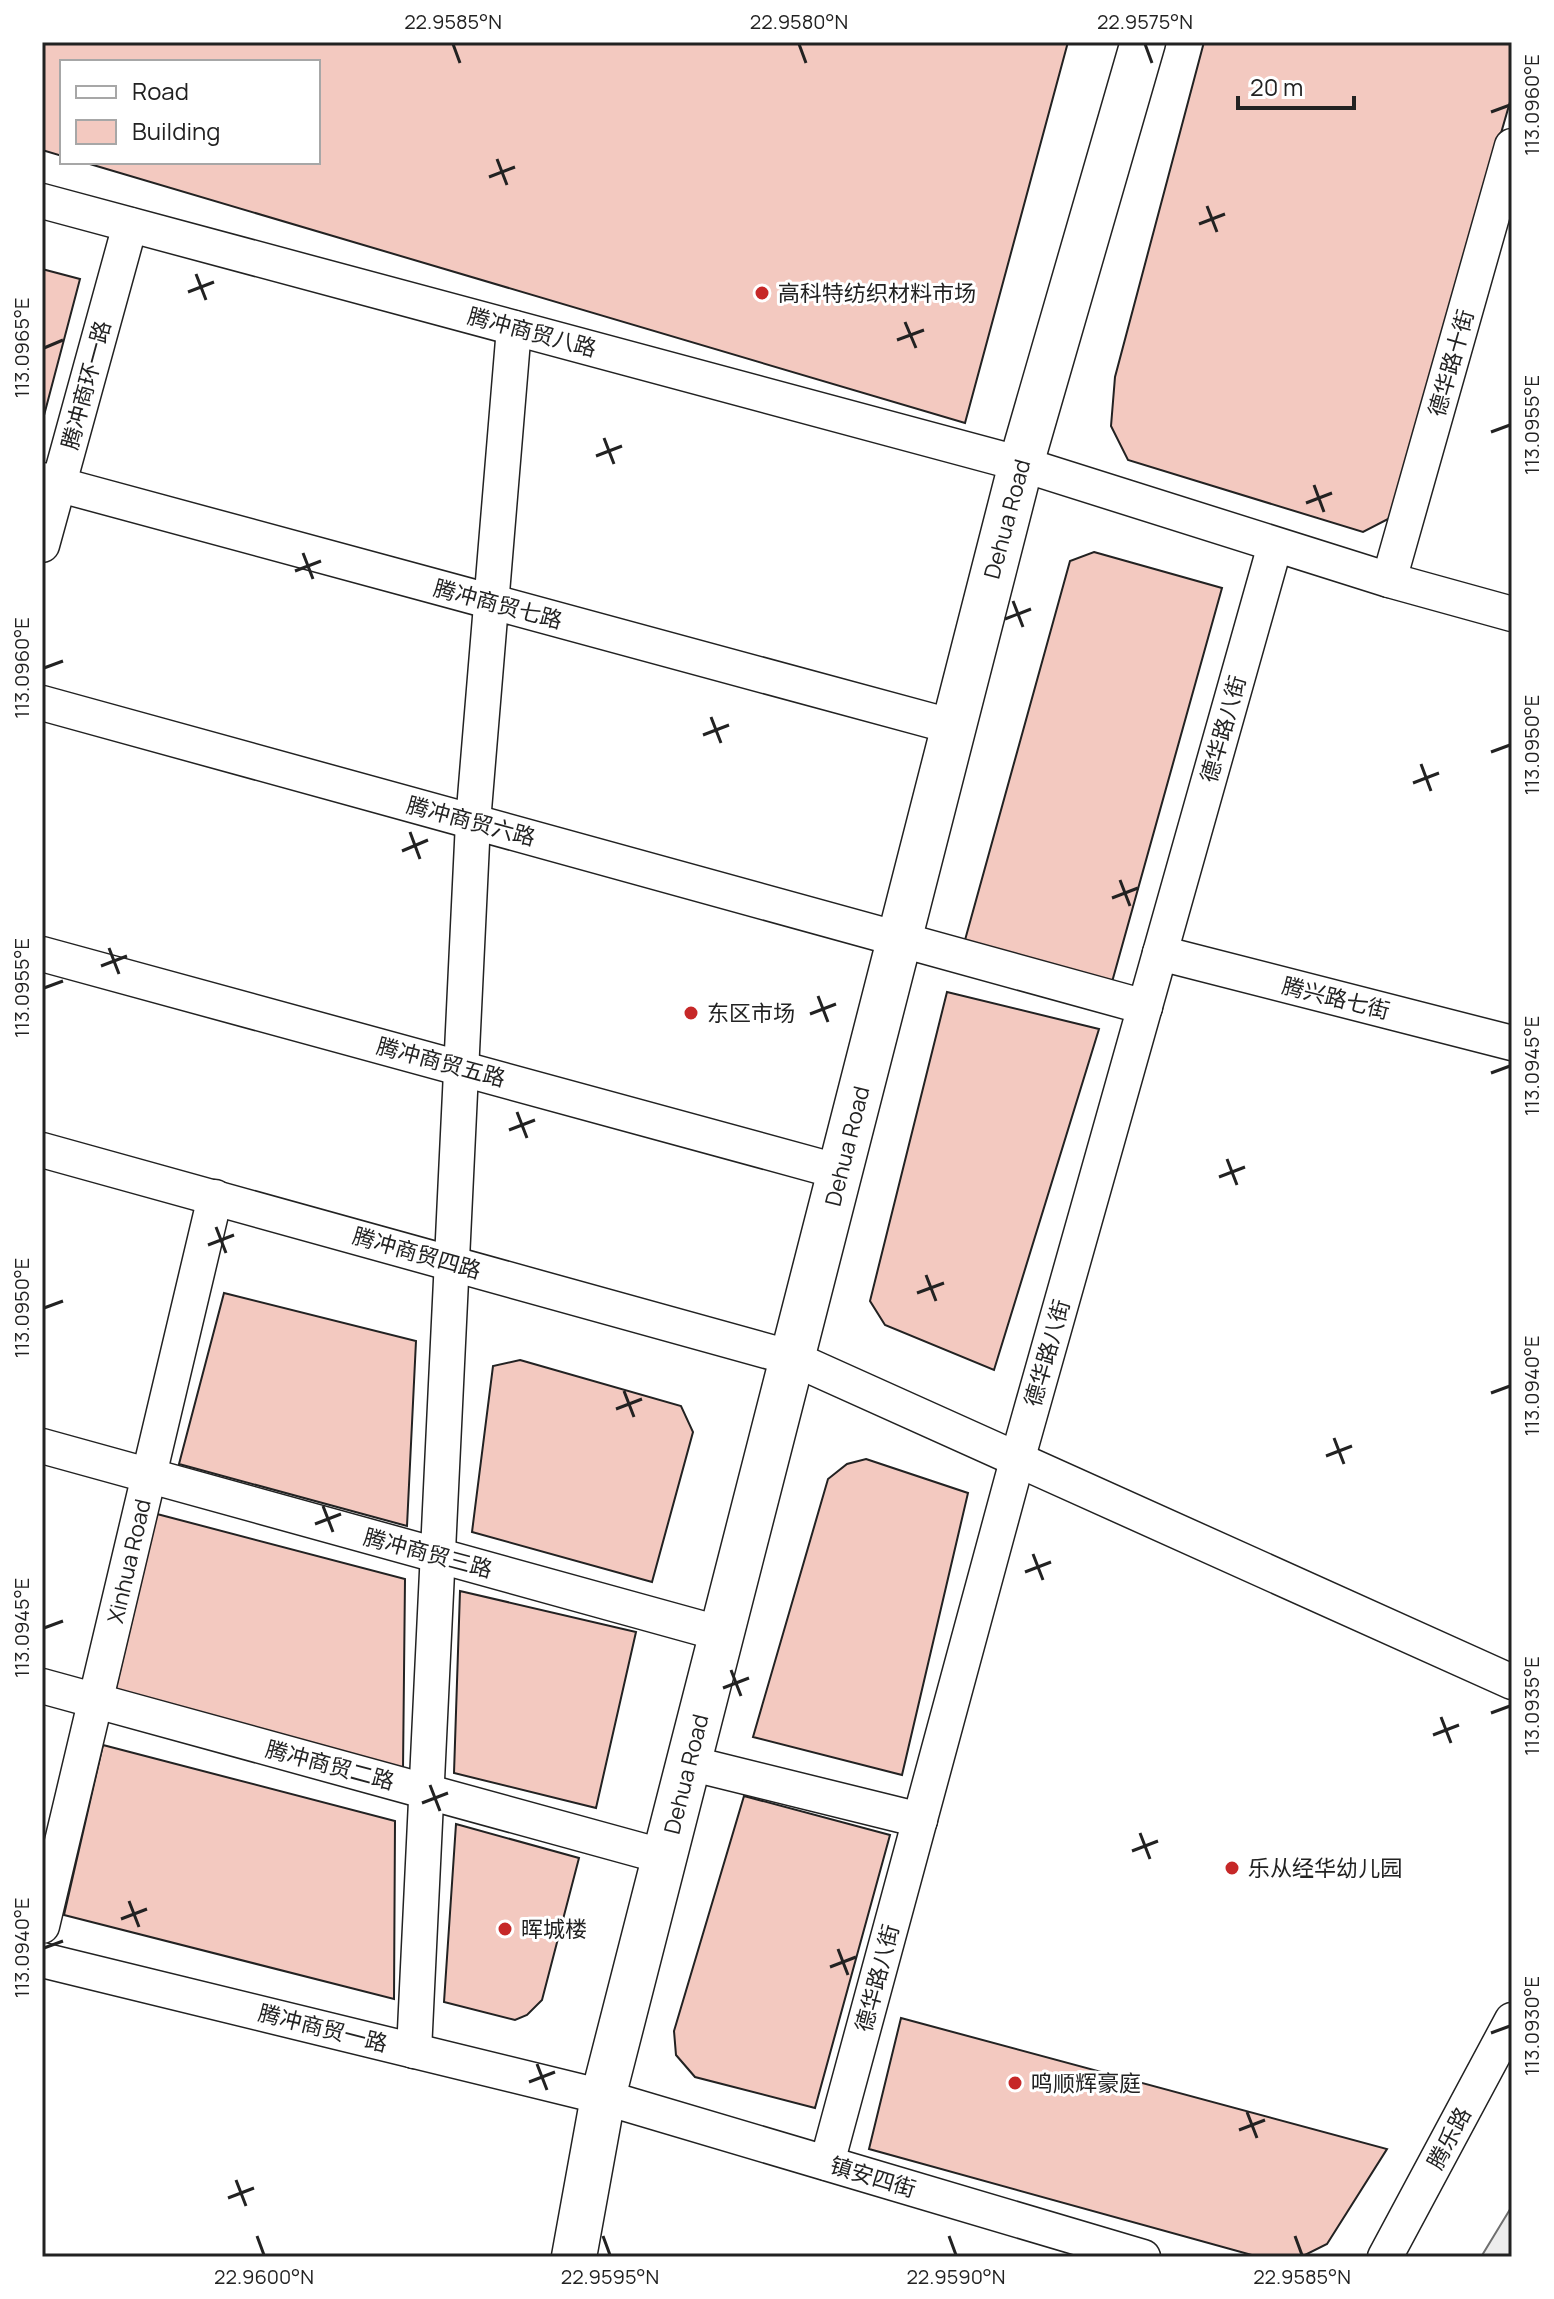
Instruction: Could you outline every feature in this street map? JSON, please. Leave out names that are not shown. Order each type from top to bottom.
[{"type":"street","name":"Dehua Road","points":[[574,2257],[603,2097],[1021,464],[1143,42]]},
{"type":"street","name":"德华路十街","points":[[1389,580],[1512,146]]},
{"type":"street","name":"腾冲商贸八路","points":[[42,201],[1021,464],[1389,580],[1512,614]]},
{"type":"street","name":"腾冲商环一路","points":[[42,545],[50,482],[130,225]]},
{"type":"street","points":[[414,2051],[473,822],[514,328]]},
{"type":"street","name":"腾冲商贸七路","points":[[50,482],[954,727]]},
{"type":"street","name":"德华路八街","points":[[827,2163],[1018,1457],[1275,545]]},
{"type":"street","name":"腾冲商贸六路","points":[[42,703],[1145,1007]]},
{"type":"street","name":"腾兴路七街","points":[[1160,953],[1512,1043]]},
{"type":"street","name":"腾冲商贸五路","points":[[42,954],[840,1172]]},
{"type":"street","name":"腾冲商贸四路","points":[[42,1150],[792,1358],[1018,1457],[1512,1682]]},
{"type":"street","name":"Xinhua Road","points":[[42,1926],[215,1197]]},
{"type":"street","name":"腾冲商贸三路","points":[[42,1446],[722,1634]]},
{"type":"street","name":"腾冲商贸二路","points":[[42,1686],[665,1857]]},
{"type":"street","points":[[689,1763],[920,1820]]},
{"type":"street","name":"腾冲商贸一路","points":[[42,1960],[603,2097]]},
{"type":"street","name":"腾乐路","points":[[1385,2257],[1512,2020]]},
{"type":"street","name":"镇安四街","points":[[603,2097],[1143,2257]]},
{"type":"shaded area","points":[[1512,2206],[1512,2257],[1481,2257]]},
{"type":"building","name":"高科特纺织材料市场","points":[[42,42],[1068,42],[965,423],[90,164],[320,164],[320,60],[60,60],[60,155],[42,150]]},
{"type":"building","points":[[1204,42],[1512,42],[1512,95],[1390,518],[1363,532],[1128,460],[1111,426],[1115,377]]},
{"type":"building","points":[[42,269],[80,279],[42,423]]},
{"type":"building","points":[[1094,552],[1222,588],[1112,982],[965,940],[1070,561]]},
{"type":"building","points":[[947,992],[1099,1029],[994,1370],[885,1325],[870,1301]]},
{"type":"building","points":[[224,1293],[416,1341],[407,1526],[179,1464]]},
{"type":"building","points":[[520,1360],[681,1406],[693,1432],[652,1582],[472,1532],[493,1366]]},
{"type":"building","points":[[866,1459],[968,1493],[902,1775],[753,1737],[828,1479],[847,1464]]},
{"type":"building","points":[[157,1514],[405,1579],[403,1769],[115,1692]]},
{"type":"building","points":[[460,1591],[636,1632],[596,1808],[454,1773]]},
{"type":"building","points":[[103,1745],[395,1821],[394,1999],[64,1915]]},
{"type":"building","points":[[744,1796],[890,1835],[815,2108],[695,2077],[676,2055],[674,2031]]},
{"type":"building","name":"晖城楼","points":[[456,1824],[579,1858],[542,2000],[527,2015],[515,2020],[444,2002]]},
{"type":"building","name":"鸣顺辉豪庭","points":[[901,2018],[1387,2149],[1327,2244],[1301,2257],[1259,2257],[869,2149]]},
{"type":"place","name":"高科特纺织材料市场","points":[[762,293]]},
{"type":"place","name":"东区市场","points":[[691,1013]]},
{"type":"place","name":"乐从经华幼儿园","points":[[1232,1868]]},
{"type":"place","name":"晖城楼","points":[[505,1929]]},
{"type":"place","name":"鸣顺辉豪庭","points":[[1015,2083]]}]
